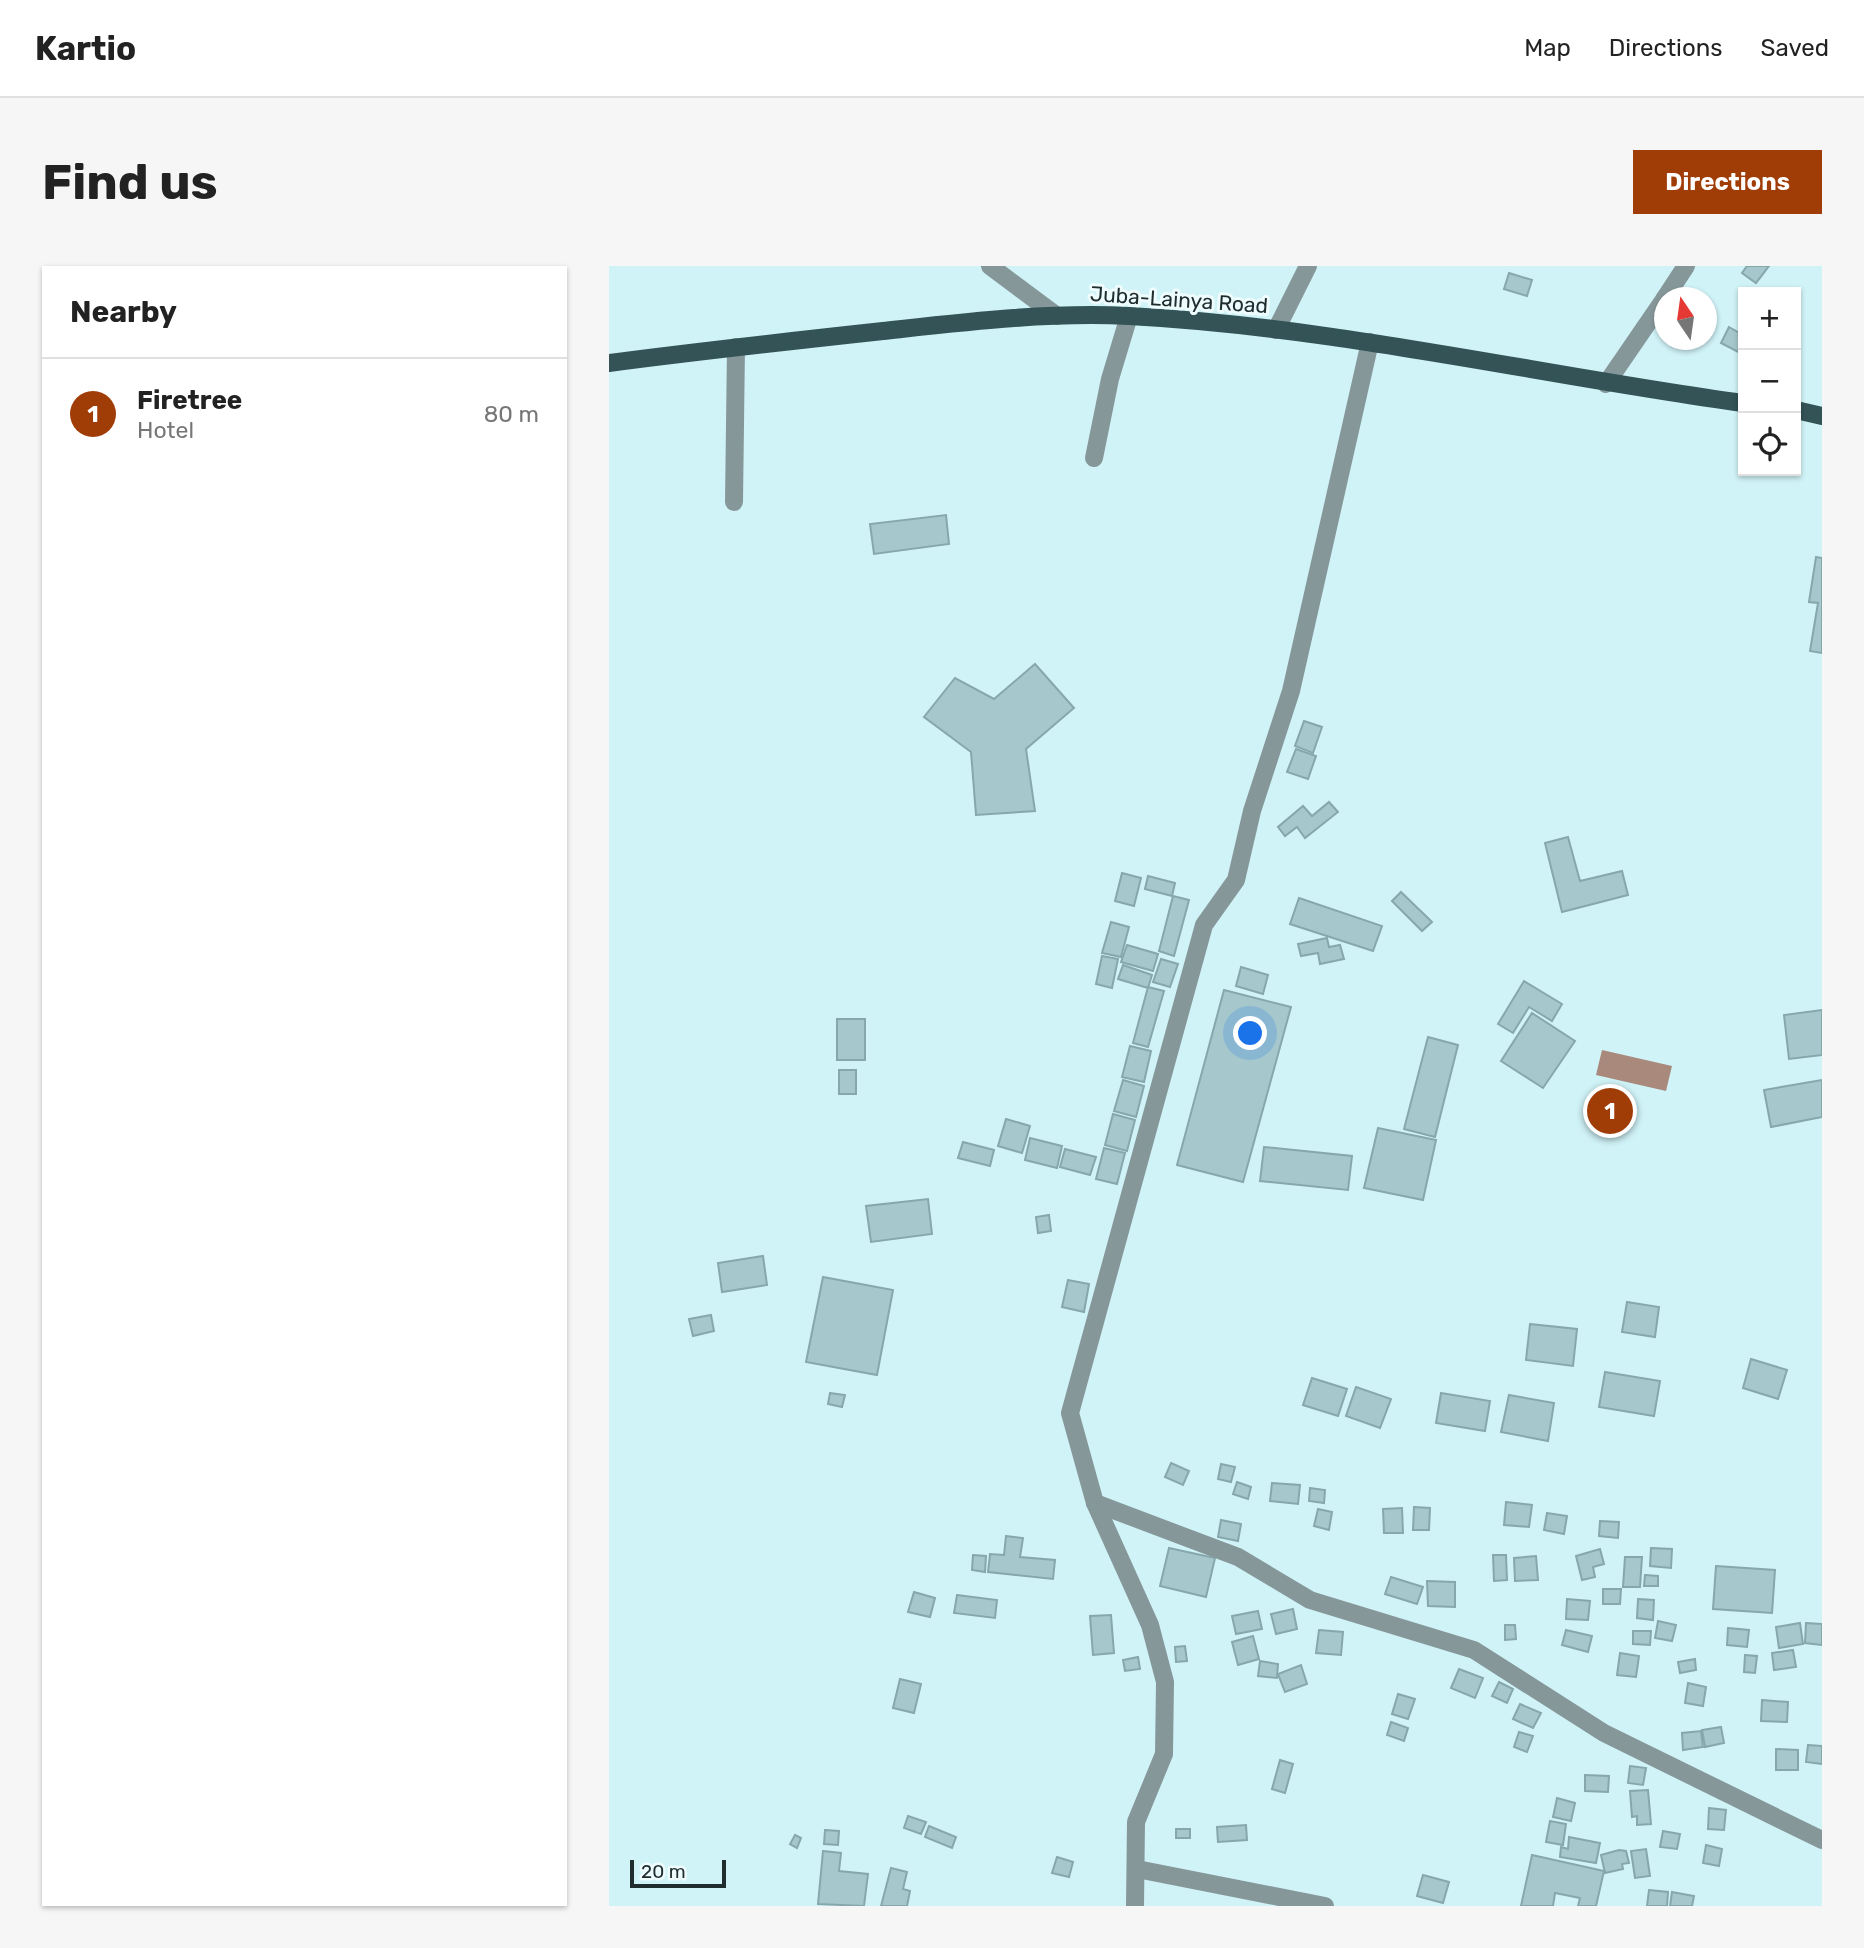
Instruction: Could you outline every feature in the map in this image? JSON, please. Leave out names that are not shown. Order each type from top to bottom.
[{"type":"main road","name":"Juba-Lainya Road","points":[[609,363],[985,320],[1129,316],[1370,342],[1606,384],[1738,402]]},
{"type":"main road","points":[[1801,412],[1822,416]]},
{"type":"street","points":[[990,266],[1057,316]]},
{"type":"street","points":[[1276,330],[1308,266]]},
{"type":"street","points":[[1672,287],[1686,266]]},
{"type":"street","points":[[1606,384],[1654,314]]},
{"type":"street","points":[[1094,458],[1110,379],[1129,316]]},
{"type":"street","points":[[1135,1906],[1136,1822],[1164,1754],[1165,1682],[1150,1625],[1095,1503],[1070,1413],[1204,925],[1236,880],[1252,811],[1291,691],[1370,342]]},
{"type":"street","points":[[734,502],[736,347]]},
{"type":"street","points":[[1095,1503],[1238,1557],[1310,1600],[1474,1650],[1604,1732],[1822,1840]]},
{"type":"street","points":[[1137,1869],[1325,1906]]},
{"type":"shaded area","points":[[1602,1050],[1672,1066],[1666,1091],[1596,1075]]},
{"type":"building","points":[[1747,266],[1769,266],[1756,283],[1742,273]]},
{"type":"building","points":[[1509,273],[1532,280],[1527,296],[1504,289]]},
{"type":"building","points":[[1729,327],[1738,332],[1738,352],[1721,343]]},
{"type":"building","points":[[946,515],[949,544],[874,554],[870,524]]},
{"type":"building","points":[[1816,557],[1822,558],[1822,653],[1810,651],[1818,603],[1809,602]]},
{"type":"building","points":[[1035,664],[1074,708],[1026,749],[1035,811],[976,815],[971,752],[924,717],[955,678],[994,699]]},
{"type":"building","points":[[1304,721],[1322,727],[1313,753],[1295,746]]},
{"type":"building","points":[[1296,749],[1316,756],[1308,779],[1287,772]]},
{"type":"building","points":[[1329,802],[1338,812],[1305,838],[1297,827],[1285,836],[1278,827],[1303,806],[1312,816]]},
{"type":"building","points":[[1568,837],[1580,881],[1622,871],[1628,895],[1562,912],[1545,843]]},
{"type":"building","points":[[1122,873],[1141,878],[1134,906],[1115,901]]},
{"type":"building","points":[[1148,876],[1175,883],[1172,896],[1145,889]]},
{"type":"building","points":[[1401,892],[1432,922],[1422,931],[1392,901]]},
{"type":"building","points":[[1173,896],[1189,900],[1174,956],[1159,951]]},
{"type":"building","points":[[1299,898],[1382,926],[1373,951],[1290,924]]},
{"type":"building","points":[[1111,922],[1129,927],[1121,957],[1102,953]]},
{"type":"building","points":[[1327,938],[1329,947],[1340,945],[1344,959],[1320,964],[1318,953],[1301,956],[1298,944]]},
{"type":"building","points":[[1127,945],[1158,954],[1153,971],[1121,962]]},
{"type":"building","points":[[1102,956],[1118,959],[1112,988],[1096,984]]},
{"type":"building","points":[[1161,959],[1178,964],[1170,987],[1153,982]]},
{"type":"building","points":[[1123,965],[1152,975],[1148,988],[1118,979]]},
{"type":"building","points":[[1241,967],[1268,975],[1263,994],[1236,986]]},
{"type":"building","points":[[1524,981],[1562,1004],[1552,1021],[1529,1007],[1513,1033],[1498,1024]]},
{"type":"building","points":[[1148,987],[1164,991],[1148,1047],[1133,1043]]},
{"type":"building","points":[[1224,990],[1291,1007],[1243,1182],[1177,1165]]},
{"type":"building","points":[[1822,1010],[1822,1055],[1789,1059],[1784,1015]]},
{"type":"building","points":[[1532,1013],[1575,1041],[1543,1088],[1501,1061]]},
{"type":"building","points":[[837,1019],[865,1019],[865,1060],[837,1060]]},
{"type":"building","points":[[1428,1037],[1458,1045],[1435,1137],[1404,1129]]},
{"type":"building","points":[[1130,1046],[1151,1051],[1144,1082],[1122,1077]]},
{"type":"building","points":[[839,1070],[856,1070],[856,1094],[839,1094]]},
{"type":"building","points":[[1123,1080],[1144,1086],[1136,1117],[1114,1111]]},
{"type":"building","points":[[1822,1080],[1822,1117],[1771,1127],[1764,1090]]},
{"type":"building","points":[[1113,1114],[1135,1120],[1127,1151],[1105,1145]]},
{"type":"building","points":[[1006,1119],[1030,1126],[1022,1153],[998,1146]]},
{"type":"building","points":[[1378,1128],[1436,1140],[1423,1200],[1364,1188]]},
{"type":"building","points":[[1030,1138],[1062,1146],[1057,1168],[1025,1160]]},
{"type":"building","points":[[963,1142],[994,1150],[990,1166],[958,1158]]},
{"type":"building","points":[[1264,1147],[1352,1156],[1348,1190],[1260,1181]]},
{"type":"building","points":[[1104,1148],[1125,1153],[1117,1184],[1096,1179]]},
{"type":"building","points":[[1065,1149],[1096,1157],[1090,1175],[1060,1167]]},
{"type":"building","points":[[928,1199],[932,1234],[871,1242],[866,1206]]},
{"type":"building","points":[[1049,1215],[1051,1231],[1038,1233],[1036,1217]]},
{"type":"building","points":[[763,1256],[767,1285],[722,1292],[718,1263]]},
{"type":"building","points":[[823,1277],[893,1290],[877,1375],[806,1362]]},
{"type":"building","points":[[1068,1280],[1089,1284],[1084,1312],[1062,1307]]},
{"type":"building","points":[[1627,1302],[1659,1307],[1655,1337],[1622,1332]]},
{"type":"building","points":[[711,1315],[714,1331],[693,1336],[689,1319]]},
{"type":"building","points":[[1530,1324],[1577,1329],[1573,1366],[1526,1360]]},
{"type":"building","points":[[1751,1359],[1787,1370],[1778,1399],[1743,1388]]},
{"type":"building","points":[[1605,1372],[1660,1381],[1654,1416],[1599,1407]]},
{"type":"building","points":[[1312,1378],[1347,1389],[1338,1416],[1303,1405]]},
{"type":"building","points":[[1356,1387],[1391,1399],[1380,1428],[1346,1416]]},
{"type":"building","points":[[830,1393],[845,1395],[842,1407],[828,1404]]},
{"type":"building","points":[[1441,1393],[1490,1401],[1485,1431],[1436,1423]]},
{"type":"building","points":[[1509,1395],[1554,1403],[1548,1441],[1501,1432]]},
{"type":"building","points":[[1171,1463],[1189,1471],[1183,1485],[1165,1477]]},
{"type":"building","points":[[1221,1464],[1235,1467],[1231,1482],[1218,1479]]},
{"type":"building","points":[[1237,1482],[1251,1487],[1248,1499],[1233,1494]]},
{"type":"building","points":[[1272,1483],[1300,1485],[1298,1504],[1270,1501]]},
{"type":"building","points":[[1310,1488],[1325,1490],[1324,1503],[1309,1501]]},
{"type":"building","points":[[1506,1502],[1532,1505],[1529,1527],[1504,1525]]},
{"type":"building","points":[[1414,1507],[1430,1508],[1429,1530],[1413,1530]]},
{"type":"building","points":[[1402,1508],[1403,1533],[1384,1533],[1383,1509]]},
{"type":"building","points":[[1318,1509],[1332,1512],[1329,1530],[1314,1526]]},
{"type":"building","points":[[1547,1513],[1567,1516],[1564,1534],[1544,1530]]},
{"type":"building","points":[[1221,1520],[1241,1524],[1238,1541],[1218,1537]]},
{"type":"building","points":[[1600,1521],[1619,1522],[1618,1538],[1599,1536]]},
{"type":"building","points":[[1006,1536],[1023,1538],[1020,1557],[1055,1560],[1053,1579],[988,1572],[990,1554],[1004,1555]]},
{"type":"building","points":[[1169,1548],[1215,1558],[1206,1597],[1160,1586]]},
{"type":"building","points":[[1651,1548],[1672,1549],[1671,1568],[1650,1566]]},
{"type":"building","points":[[1600,1549],[1604,1564],[1593,1567],[1595,1577],[1582,1580],[1576,1556]]},
{"type":"building","points":[[973,1555],[986,1556],[985,1572],[972,1570]]},
{"type":"building","points":[[1493,1555],[1506,1555],[1507,1580],[1494,1581]]},
{"type":"building","points":[[1536,1556],[1538,1580],[1515,1581],[1514,1558]]},
{"type":"building","points":[[1625,1557],[1642,1557],[1640,1587],[1623,1587]]},
{"type":"building","points":[[1716,1566],[1775,1570],[1772,1613],[1713,1609]]},
{"type":"building","points":[[1645,1575],[1658,1576],[1658,1586],[1644,1586]]},
{"type":"building","points":[[1391,1577],[1423,1587],[1417,1604],[1385,1594]]},
{"type":"building","points":[[1427,1581],[1455,1582],[1455,1607],[1428,1606]]},
{"type":"building","points":[[1603,1589],[1621,1589],[1620,1604],[1603,1604]]},
{"type":"building","points":[[914,1592],[935,1598],[930,1617],[908,1612]]},
{"type":"building","points":[[957,1595],[997,1600],[995,1618],[954,1613]]},
{"type":"building","points":[[1567,1599],[1590,1601],[1588,1620],[1566,1619]]},
{"type":"building","points":[[1638,1599],[1654,1600],[1653,1620],[1637,1618]]},
{"type":"building","points":[[1293,1609],[1297,1629],[1276,1634],[1271,1614]]},
{"type":"building","points":[[1258,1611],[1262,1629],[1236,1634],[1232,1616]]},
{"type":"building","points":[[1111,1615],[1114,1653],[1093,1655],[1090,1616]]},
{"type":"building","points":[[1658,1621],[1676,1625],[1672,1641],[1655,1638]]},
{"type":"building","points":[[1800,1623],[1803,1644],[1779,1648],[1776,1627]]},
{"type":"building","points":[[1806,1623],[1822,1624],[1822,1645],[1805,1643]]},
{"type":"building","points":[[1505,1625],[1515,1625],[1516,1639],[1505,1640]]},
{"type":"building","points":[[1728,1628],[1749,1630],[1747,1647],[1727,1645]]},
{"type":"building","points":[[1319,1630],[1343,1632],[1341,1655],[1316,1653]]},
{"type":"building","points":[[1566,1630],[1592,1636],[1588,1652],[1562,1645]]},
{"type":"building","points":[[1633,1631],[1651,1631],[1650,1645],[1633,1644]]},
{"type":"building","points":[[1253,1636],[1259,1659],[1238,1665],[1232,1642]]},
{"type":"building","points":[[1185,1646],[1187,1661],[1176,1662],[1175,1647]]},
{"type":"building","points":[[1793,1650],[1796,1667],[1774,1670],[1772,1653]]},
{"type":"building","points":[[1620,1653],[1639,1656],[1636,1677],[1617,1675]]},
{"type":"building","points":[[1745,1655],[1757,1656],[1755,1673],[1744,1672]]},
{"type":"building","points":[[1138,1657],[1140,1669],[1125,1671],[1123,1660]]},
{"type":"building","points":[[1695,1659],[1696,1670],[1680,1673],[1678,1662]]},
{"type":"building","points":[[1260,1661],[1278,1664],[1277,1678],[1258,1676]]},
{"type":"building","points":[[1301,1665],[1307,1684],[1285,1692],[1278,1674]]},
{"type":"building","points":[[1459,1669],[1483,1678],[1475,1698],[1451,1688]]},
{"type":"building","points":[[900,1679],[921,1684],[914,1713],[893,1708]]},
{"type":"building","points":[[1499,1682],[1513,1689],[1507,1703],[1492,1696]]},
{"type":"building","points":[[1688,1683],[1706,1687],[1703,1706],[1685,1703]]},
{"type":"building","points":[[1398,1694],[1415,1699],[1408,1719],[1392,1714]]},
{"type":"building","points":[[1762,1700],[1788,1702],[1787,1722],[1761,1721]]},
{"type":"building","points":[[1520,1704],[1541,1713],[1533,1728],[1513,1719]]},
{"type":"building","points":[[1391,1722],[1408,1728],[1404,1741],[1387,1735]]},
{"type":"building","points":[[1721,1727],[1724,1743],[1705,1747],[1702,1730]]},
{"type":"building","points":[[1701,1731],[1703,1747],[1683,1750],[1682,1733]]},
{"type":"building","points":[[1519,1732],[1533,1736],[1527,1752],[1514,1747]]},
{"type":"building","points":[[1808,1745],[1822,1746],[1822,1764],[1806,1762]]},
{"type":"building","points":[[1776,1749],[1798,1750],[1798,1770],[1776,1770]]},
{"type":"building","points":[[1280,1760],[1293,1764],[1285,1793],[1272,1789]]},
{"type":"building","points":[[1630,1766],[1646,1768],[1643,1785],[1628,1783]]},
{"type":"building","points":[[1585,1775],[1609,1776],[1608,1792],[1585,1791]]},
{"type":"building","points":[[1648,1790],[1651,1824],[1637,1825],[1637,1816],[1632,1817],[1630,1791]]},
{"type":"building","points":[[1557,1798],[1575,1803],[1571,1821],[1553,1817]]},
{"type":"building","points":[[1709,1808],[1726,1810],[1724,1830],[1708,1829]]},
{"type":"building","points":[[908,1816],[926,1822],[921,1834],[904,1828]]},
{"type":"building","points":[[1550,1821],[1566,1824],[1563,1845],[1546,1842]]},
{"type":"building","points":[[1246,1825],[1247,1840],[1218,1842],[1217,1827]]},
{"type":"building","points":[[929,1826],[956,1837],[952,1848],[925,1837]]},
{"type":"building","points":[[1176,1829],[1190,1829],[1190,1838],[1176,1838]]},
{"type":"building","points":[[825,1830],[839,1831],[838,1845],[824,1844]]},
{"type":"building","points":[[1663,1831],[1680,1834],[1677,1849],[1660,1847]]},
{"type":"building","points":[[795,1835],[801,1838],[797,1848],[790,1844]]},
{"type":"building","points":[[1569,1837],[1600,1843],[1596,1863],[1560,1857],[1561,1847],[1568,1849]]},
{"type":"building","points":[[1706,1845],[1722,1849],[1719,1866],[1703,1863]]},
{"type":"building","points":[[1646,1849],[1650,1876],[1635,1878],[1631,1851]]},
{"type":"building","points":[[823,1851],[841,1853],[839,1871],[868,1874],[864,1906],[818,1904]]},
{"type":"building","points":[[1626,1851],[1629,1863],[1622,1864],[1623,1869],[1605,1873],[1601,1855]]},
{"type":"building","points":[[1532,1855],[1604,1871],[1596,1906],[1578,1906],[1580,1898],[1555,1893],[1553,1906],[1521,1906]]},
{"type":"building","points":[[1057,1857],[1073,1862],[1069,1877],[1052,1873]]},
{"type":"building","points":[[891,1868],[907,1872],[903,1889],[910,1891],[907,1906],[881,1906]]},
{"type":"building","points":[[1423,1875],[1449,1882],[1443,1903],[1417,1896]]},
{"type":"building","points":[[1649,1890],[1668,1892],[1667,1906],[1647,1906]]},
{"type":"building","points":[[1672,1892],[1694,1896],[1692,1906],[1670,1906]]},
{"type":"place","name":"Firetree","points":[[1610,1111]]}]
